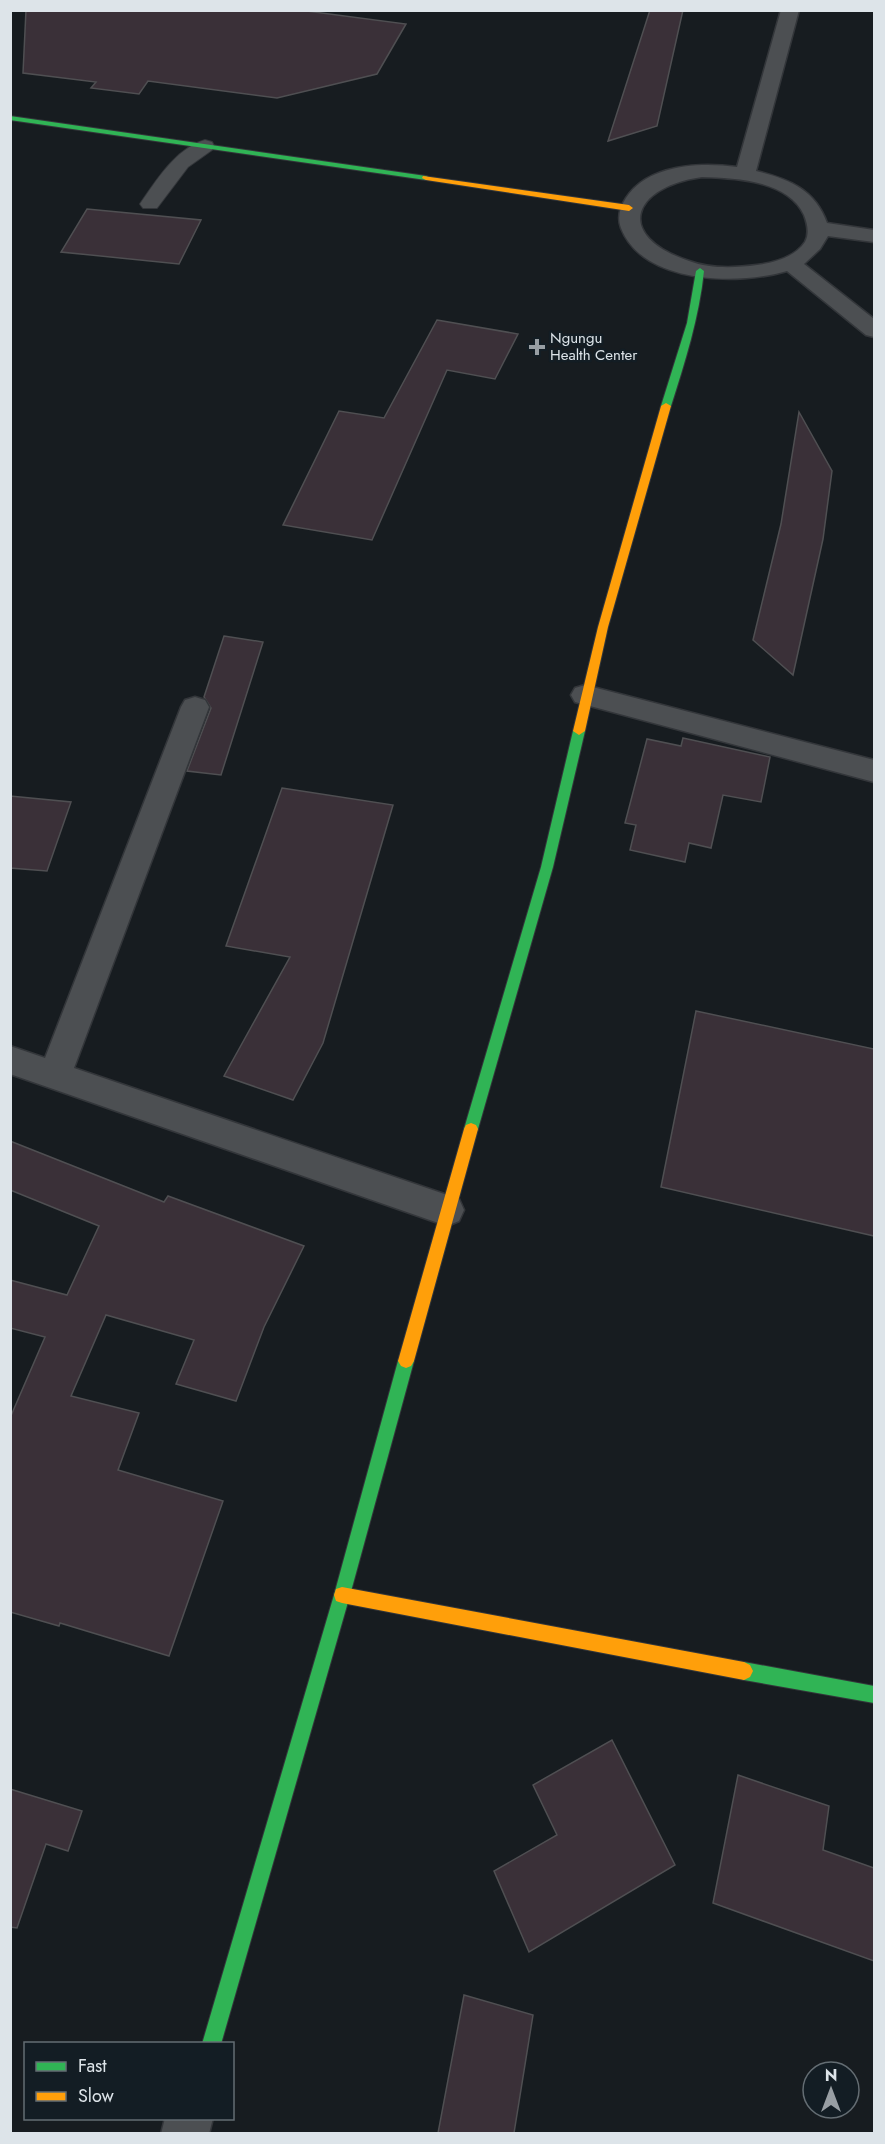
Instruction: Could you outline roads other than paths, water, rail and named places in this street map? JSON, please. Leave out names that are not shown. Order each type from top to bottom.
[{"type":"street","points":[[745,173],[790,10]]},
{"type":"street","points":[[10,118],[629,208]]},
{"type":"street","points":[[702,171],[745,173],[771,180],[805,200],[815,214],[819,228],[814,244],[790,263],[748,273],[700,270],[658,256],[642,245],[630,226],[629,208],[636,196],[662,179],[702,171]]},
{"type":"street","points":[[819,228],[874,236]]},
{"type":"street","points":[[790,263],[874,330]]},
{"type":"street","points":[[211,2042],[342,1595],[447,1210],[547,867],[585,695],[642,487],[690,333],[697,304],[700,270]]},
{"type":"street","points":[[585,695],[874,771]]},
{"type":"street","points":[[55,1075],[195,707]]},
{"type":"street","points":[[10,1060],[447,1210]]},
{"type":"street","points":[[342,1595],[874,1695]]},
{"type":"lane","points":[[150,204],[181,163],[206,146]]},
{"type":"place","name":"Ngungu Health Center","points":[[537,347]]}]
